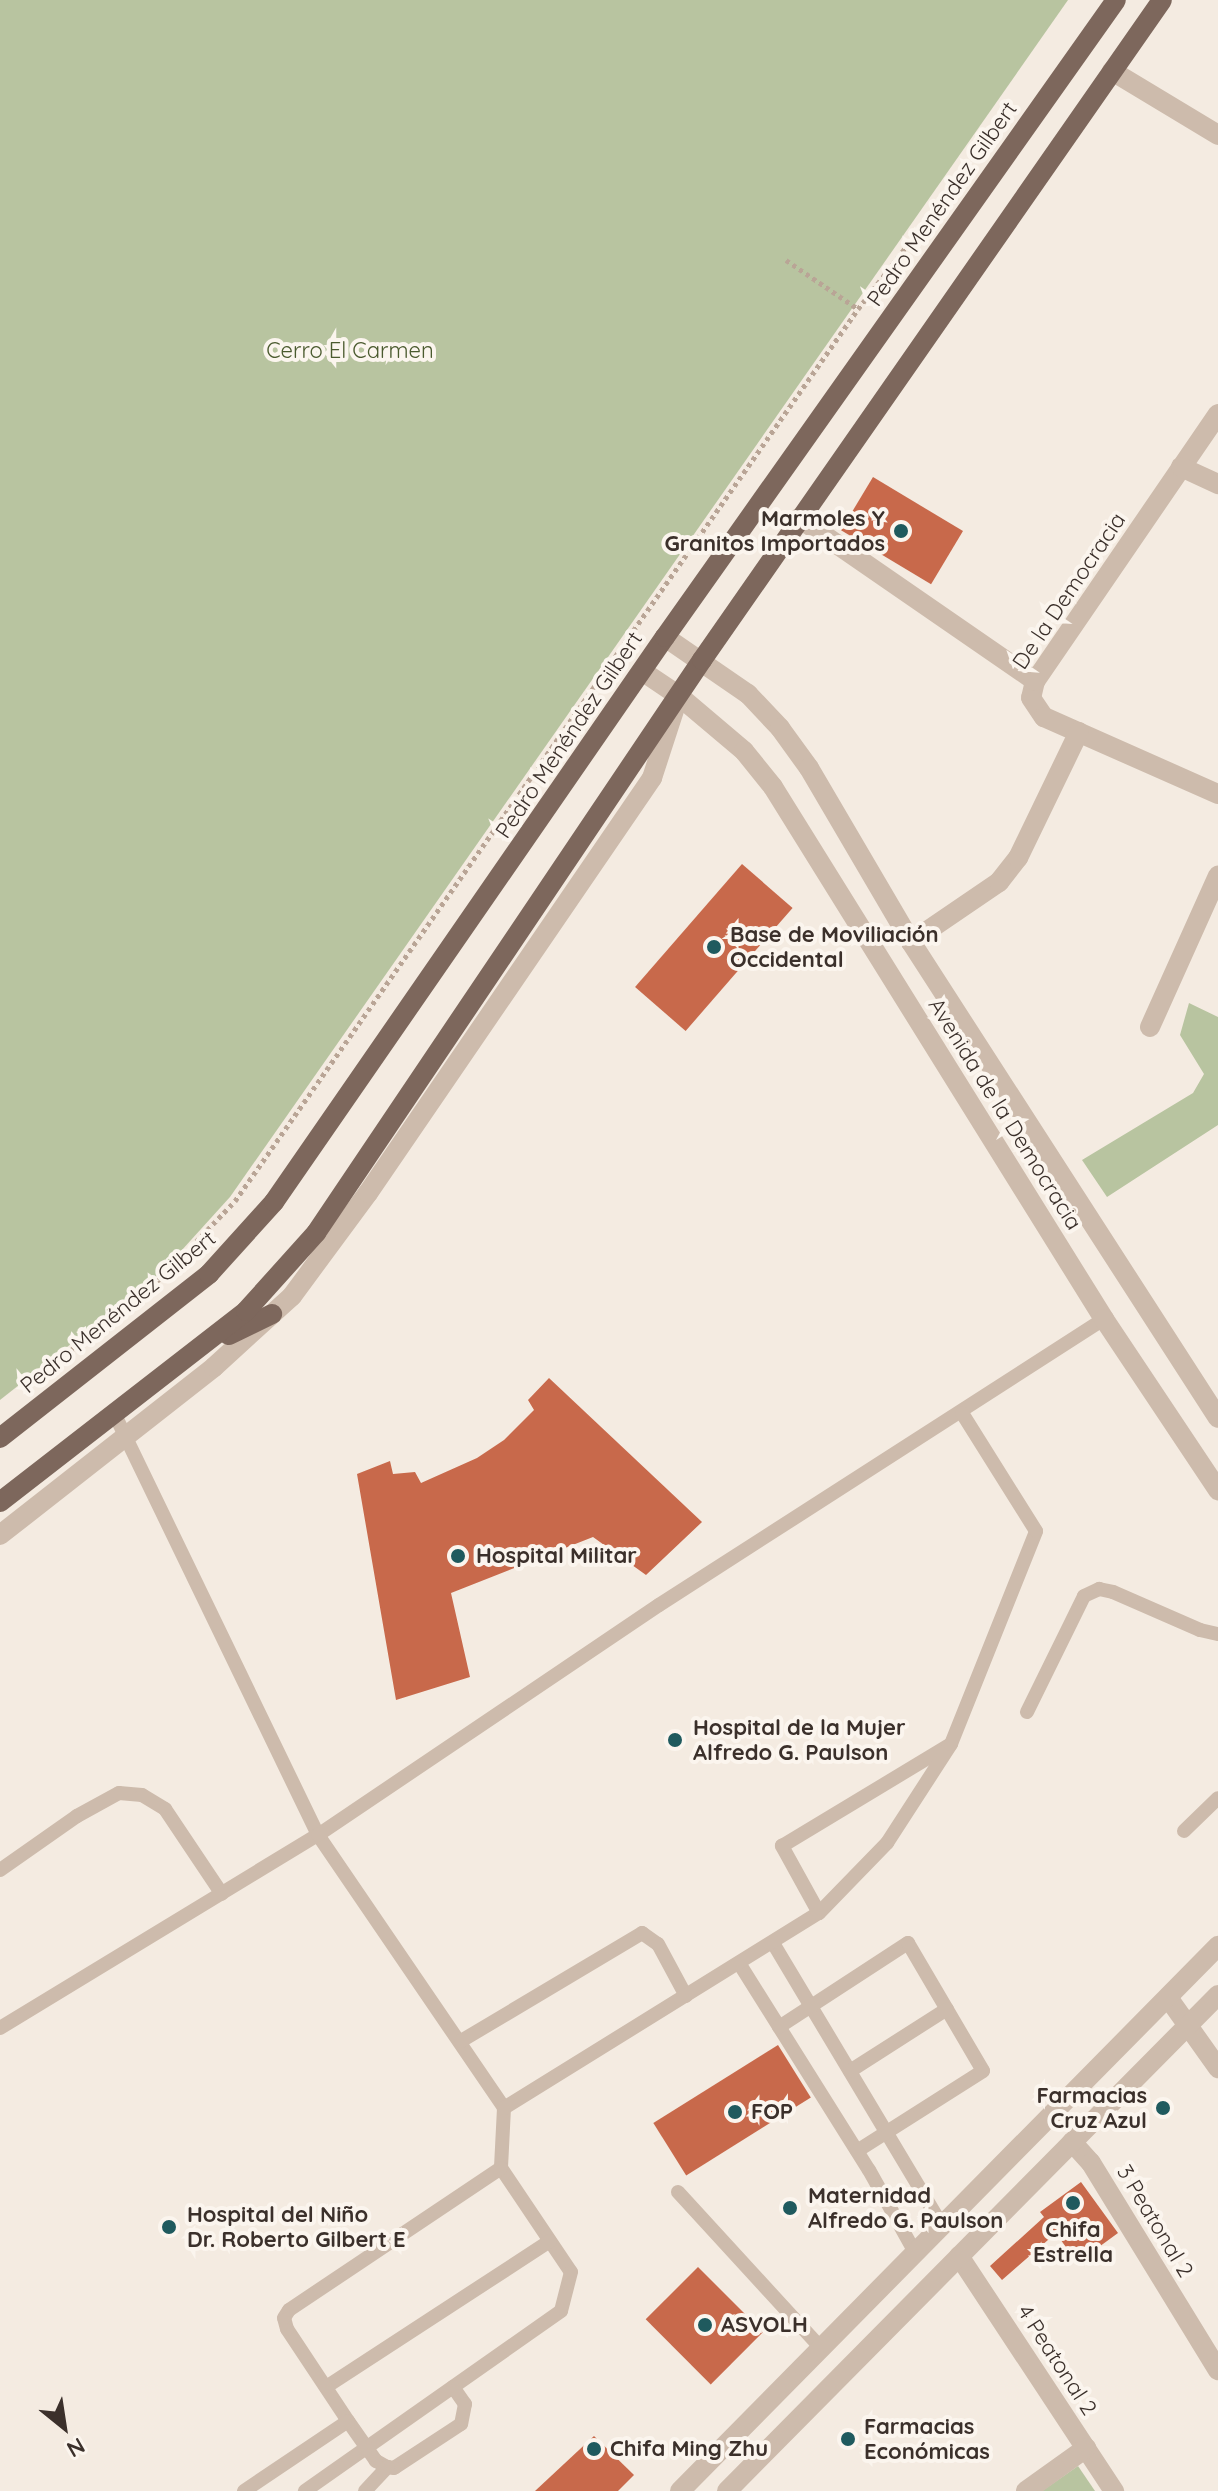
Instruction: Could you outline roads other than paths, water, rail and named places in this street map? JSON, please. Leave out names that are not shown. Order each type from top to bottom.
[{"type":"main road","name":"Pedro Menéndez Gilbert","points":[[0,1438],[209,1274],[274,1202],[665,637],[1116,0]]},
{"type":"main road","points":[[0,1502],[200,1349],[281,1276],[325,1221],[799,518],[1162,2]]},
{"type":"main road","points":[[200,1349],[272,1314]]},
{"type":"street","points":[[1112,71],[1218,135]]},
{"type":"street","name":"De la Democracia","points":[[1218,414],[1035,681],[1031,698],[1038,712],[1218,794]]},
{"type":"street","points":[[1181,467],[1218,484]]},
{"type":"street","points":[[799,518],[1035,681]]},
{"type":"street","name":"Avenida de la Democracia","points":[[665,637],[748,694],[780,728],[809,768],[911,942],[1218,1418]]},
{"type":"street","name":"Avenida de la Democracia","points":[[642,671],[679,696],[744,751],[773,787],[1104,1319],[1218,1490]]},
{"type":"street","points":[[0,1535],[214,1367],[292,1296],[339,1235],[652,778],[679,696]]},
{"type":"street","points":[[911,942],[999,882],[1018,858],[1079,732]]},
{"type":"street","points":[[1150,1027],[1218,876]]},
{"type":"street","points":[[680,2491],[1218,1946]]},
{"type":"street","points":[[727,2491],[1218,1995]]},
{"type":"street","points":[[1169,1999],[1218,2068]]},
{"type":"street","name":"3 Peatonal 2","points":[[1072,2142],[1091,2163],[1218,2370]]},
{"type":"street","name":"4 Peatonal 2","points":[[959,2256],[1114,2491]]},
{"type":"street","points":[[866,2303],[863,2311],[869,2325],[876,2328],[891,2324]]},
{"type":"street","points":[[826,2344],[838,2339],[852,2348],[850,2364]]},
{"type":"street","points":[[1026,2491],[1086,2448]]},
{"type":"lane","points":[[0,2028],[318,1835],[659,1605],[1104,1319]]},
{"type":"lane","points":[[504,2108],[819,1913],[887,1843],[951,1744],[1036,1531],[962,1413]]},
{"type":"lane","points":[[115,1415],[318,1835],[504,2108],[501,2168],[571,2272],[561,2311],[305,2491]]},
{"type":"lane","points":[[1027,1712],[1084,1596],[1099,1589],[1113,1592],[1200,1630],[1218,1634]]},
{"type":"lane","points":[[819,1913],[782,1846],[951,1744]]},
{"type":"lane","points":[[0,1870],[77,1816],[119,1793],[142,1795],[165,1809],[222,1894]]},
{"type":"lane","points":[[1184,1831],[1218,1798]]},
{"type":"lane","points":[[461,2041],[642,1933],[658,1944],[686,1996]]},
{"type":"lane","points":[[773,1943],[943,2227]]},
{"type":"lane","points":[[779,2027],[908,1943],[983,2071],[889,2134],[857,2151]]},
{"type":"lane","points":[[739,1963],[857,2151],[916,2254]]},
{"type":"lane","points":[[850,2071],[947,2009]]},
{"type":"lane","points":[[453,2387],[465,2404],[461,2424],[394,2468],[387,2467],[366,2448],[287,2329],[285,2313],[501,2168]]},
{"type":"lane","points":[[678,2192],[826,2344]]},
{"type":"lane","points":[[326,2387],[550,2241]]},
{"type":"lane","points":[[244,2491],[348,2421]]},
{"type":"lane","points":[[365,2491],[387,2467]]},
{"type":"place","name":"Marmoles Y Granitos Importados","points":[[901,531]]},
{"type":"place","name":"Base de Moviliación Occidental","points":[[714,947]]},
{"type":"place","name":"Hospital Militar","points":[[458,1556]]},
{"type":"place","name":"Hospital de la Mujer Alfredo G. Paulson","points":[[675,1740]]},
{"type":"place","name":"Farmacias Cruz Azul","points":[[1163,2108]]},
{"type":"place","name":"FOP","points":[[735,2112]]},
{"type":"place","name":"Chifa Estrella","points":[[1073,2203]]},
{"type":"place","name":"Maternidad Alfredo G. Paulson","points":[[790,2208]]},
{"type":"place","name":"Hospital del Niño Dr. Roberto Gilbert E","points":[[169,2227]]},
{"type":"place","name":"ASVOLH","points":[[705,2325]]},
{"type":"place","name":"Farmacias Económicas","points":[[848,2439]]},
{"type":"place","name":"Chifa Ming Zhu","points":[[594,2449]]},
{"type":"park label","name":"Cerro El Carmen","points":[[350,351]]}]
